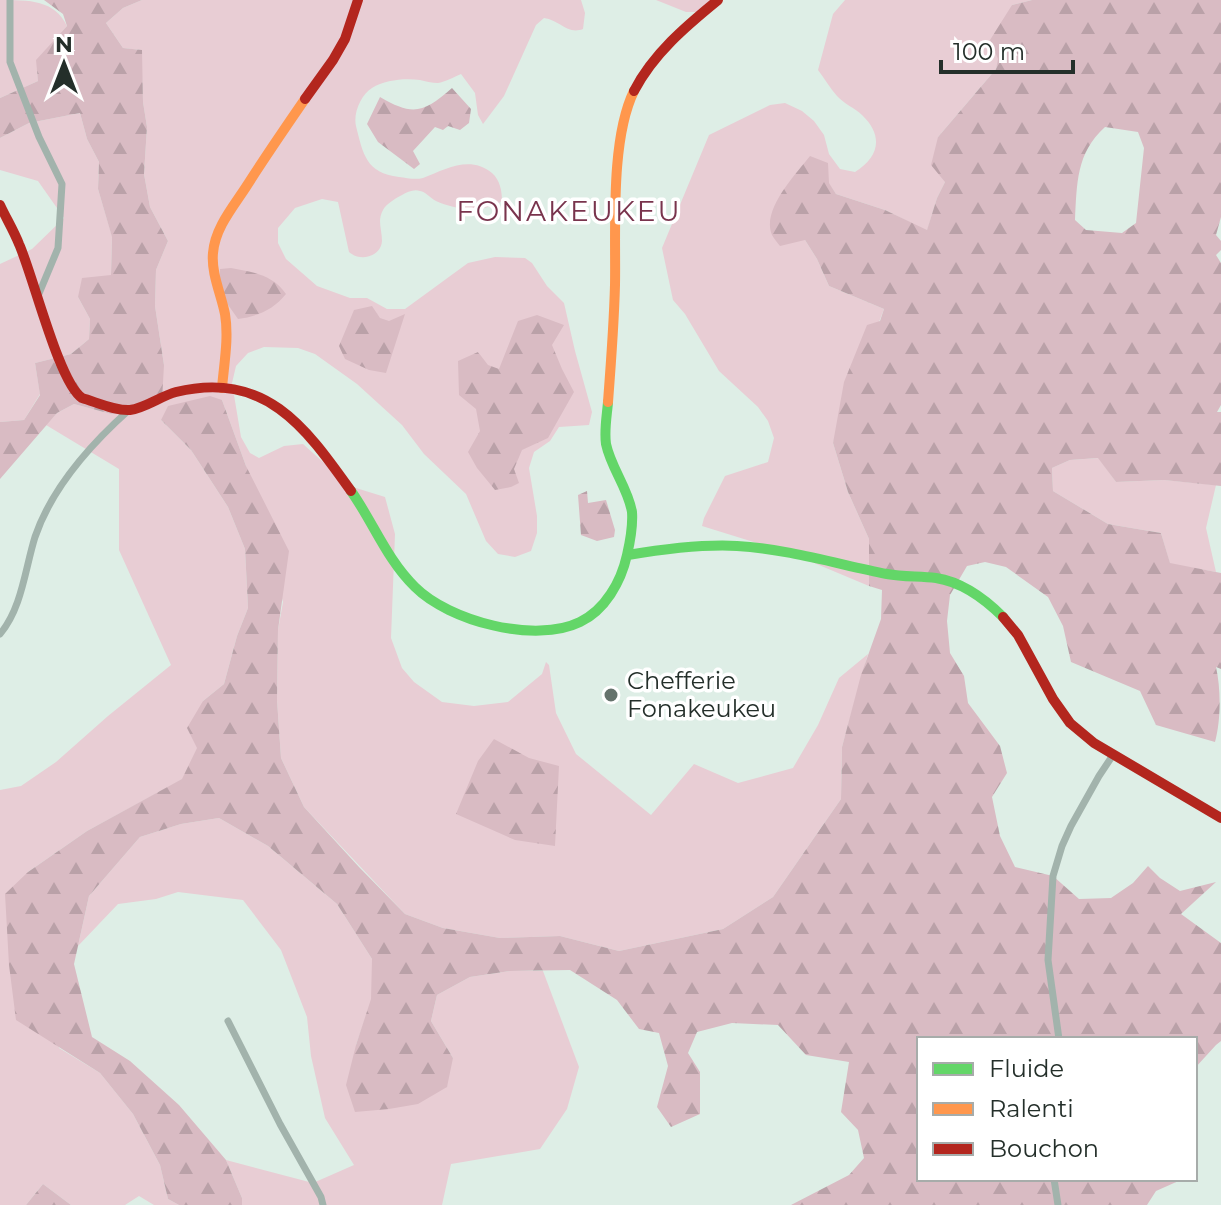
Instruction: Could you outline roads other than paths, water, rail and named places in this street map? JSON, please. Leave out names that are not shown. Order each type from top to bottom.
[{"type":"street","points":[[10,0],[10,62],[39,137],[62,184],[58,248],[37,298]]},
{"type":"street","points":[[222,388],[226,338],[225,315],[214,269],[213,253],[217,236],[271,148],[333,60],[345,39],[358,0]]},
{"type":"street","points":[[0,634],[14,612],[36,536],[69,474],[129,410],[173,392],[201,387],[222,388],[261,397],[290,415],[318,446],[362,507],[400,571],[425,598],[477,624],[505,628],[567,628],[588,618],[611,597],[625,569],[632,522],[631,509],[608,451],[605,435],[615,291],[616,193],[623,129],[630,100],[656,58],[680,31],[718,0]]},
{"type":"street","points":[[0,205],[20,245],[58,356],[76,394],[129,410]]},
{"type":"street","points":[[628,555],[692,546],[737,546],[904,577],[944,579],[1003,617],[1030,653],[1068,721],[1113,755],[1164,783],[1202,811],[1221,818]]},
{"type":"street","points":[[1059,1037],[1048,960],[1053,876],[1071,826],[1113,755]]},
{"type":"street","points":[[228,1021],[323,1205]]},
{"type":"street","points":[[1054,1181],[1058,1205]]},
{"type":"place","name":"Chefferie Fonakeukeu","points":[[611,695]]},
{"type":"district","name":"FONAKEUKEU","points":[[569,211]]}]
